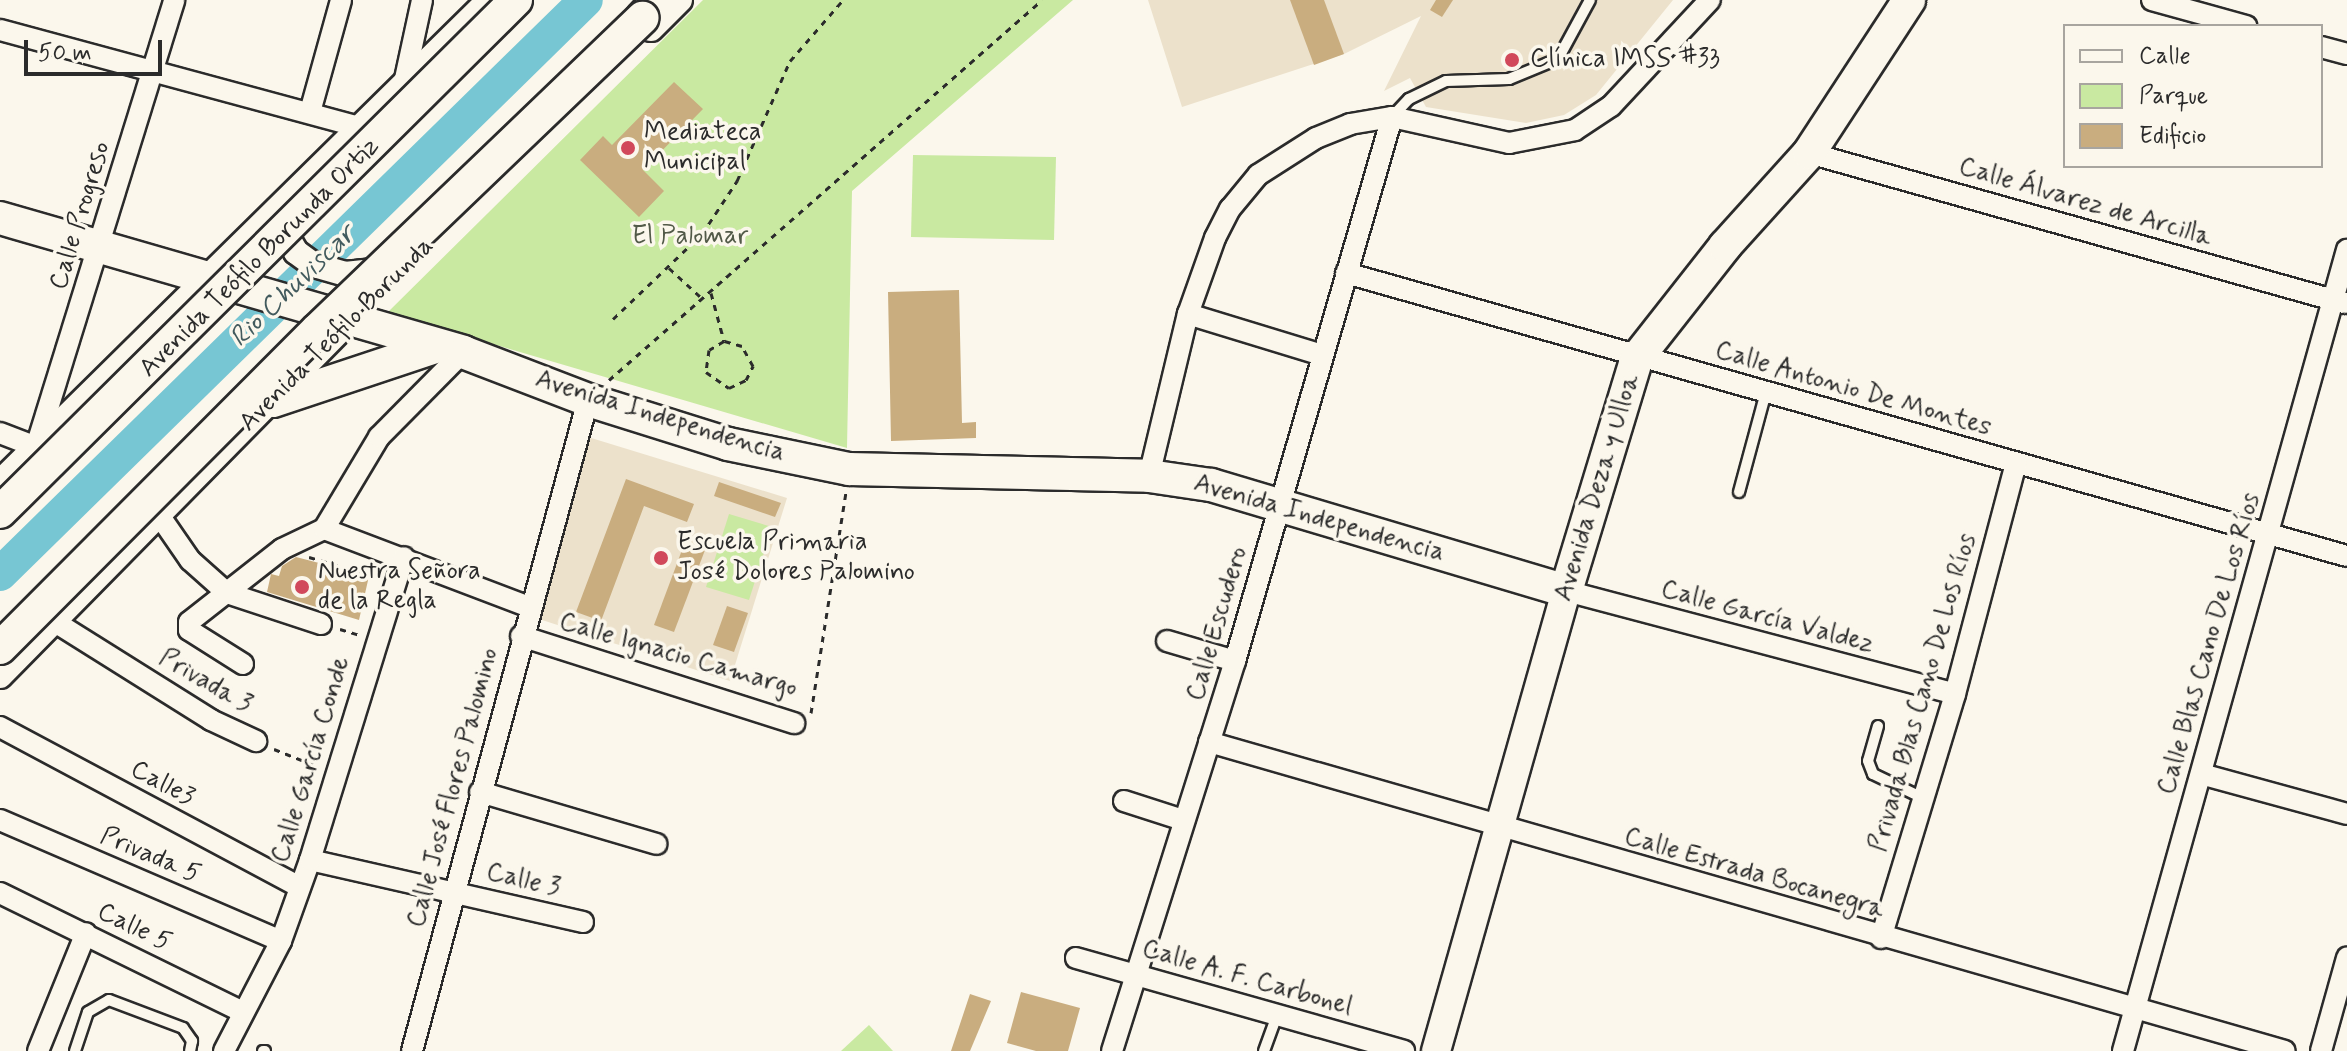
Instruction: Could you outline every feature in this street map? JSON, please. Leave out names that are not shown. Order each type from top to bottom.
[{"type":"main road","name":"Avenida Teófilo Borunda Ortiz","points":[[0,512],[516,0]]},
{"type":"main road","name":"Avenida Deza y Ulloa","points":[[1436,1051],[1566,591],[1637,358],[1725,246],[1809,153],[1909,0]]},
{"type":"main road","points":[[0,648],[317,330],[650,9]]},
{"type":"main road","name":"Avenida Independencia","points":[[0,218],[451,349],[588,400],[728,444],[849,469],[1149,476],[1280,502],[1566,591]]},
{"type":"main road","points":[[273,401],[451,349]]},
{"type":"street","name":"Calle Progreso","points":[[36,447],[100,248],[150,71],[174,0]]},
{"type":"street","points":[[310,112],[341,0]]},
{"type":"street","points":[[403,88],[422,0]]},
{"type":"street","points":[[0,482],[363,128],[489,0]]},
{"type":"street","name":"Avenida Teófilo Borunda","points":[[0,676],[273,401],[349,320],[680,0]]},
{"type":"street","points":[[1149,476],[1188,314],[1215,238],[1230,209],[1258,175],[1316,138],[1350,124],[1392,117],[1509,143],[1575,130],[1611,106],[1710,0]]},
{"type":"street","points":[[2152,0],[2239,24]]},
{"type":"street","points":[[0,30],[363,128]]},
{"type":"street","points":[[2323,48],[2347,54]]},
{"type":"street","name":"Calle Escudero","points":[[1112,1051],[1235,661],[1392,117]]},
{"type":"street","name":"Calle Álvarez de Arcilla","points":[[1809,153],[2340,302]]},
{"type":"street","points":[[275,213],[296,252],[314,265],[345,274],[407,264]]},
{"type":"street","name":"Calle Blas Cano De Los Ríos","points":[[2123,1051],[2267,534],[2340,302],[2347,250]]},
{"type":"street","name":"Calle Antonio De Montes","points":[[1346,273],[1637,358],[2347,556]]},
{"type":"street","points":[[1188,314],[1322,355]]},
{"type":"street","points":[[243,664],[187,627],[282,549],[324,529],[379,437],[451,349]]},
{"type":"street","name":"Calle José Flores Palomino","points":[[412,1051],[521,636],[588,400]]},
{"type":"street","points":[[0,433],[36,447]]},
{"type":"street","name":"Privada Blas Cano De Los Ríos","points":[[1881,938],[1921,797],[1955,694],[2016,463]]},
{"type":"street","points":[[159,515],[190,560],[227,593],[321,624]]},
{"type":"street","points":[[324,529],[404,557]]},
{"type":"street","name":"Calle Ignacio Camargo","points":[[404,557],[529,607]]},
{"type":"street","name":"Calle García Conde","points":[[224,1051],[281,941],[310,860],[375,639],[404,557]]},
{"type":"street","name":"Calle García Valdez","points":[[1566,591],[1955,694]]},
{"type":"street","name":"Privada 3","points":[[55,622],[211,720],[256,741]]},
{"type":"street","name":"Calle Ignacio Camargo","points":[[521,636],[794,723]]},
{"type":"street","points":[[1167,641],[1235,661]]},
{"type":"street","name":"Calle3","points":[[0,727],[300,887]]},
{"type":"street","name":"Calle Estrada Bocanegra","points":[[1209,742],[2134,1012],[2285,1051]]},
{"type":"street","points":[[2201,774],[2347,814]]},
{"type":"street","points":[[480,792],[657,844]]},
{"type":"street","points":[[1124,801],[1183,820]]},
{"type":"street","name":"Privada 5","points":[[0,820],[281,941]]},
{"type":"street","name":"Calle 3","points":[[310,860],[583,922]]},
{"type":"street","name":"Calle 5","points":[[0,893],[243,1012]]},
{"type":"street","points":[[38,1051],[86,933]]},
{"type":"street","name":"Calle A. F. Carbonel","points":[[1076,958],[1404,1051]]},
{"type":"street","points":[[2321,1051],[2347,958]]},
{"type":"lane","points":[[1392,117],[1409,99],[1446,81],[1509,79],[1536,71],[1558,59],[1590,0]]},
{"type":"lane","points":[[1739,492],[1766,392]]},
{"type":"lane","points":[[1878,726],[1868,761],[1873,774],[1921,797]]},
{"type":"lane","points":[[75,1051],[88,1012],[109,1000],[183,1028],[192,1041],[190,1051]]},
{"type":"lane","points":[[1264,1051],[1277,1015]]},
{"type":"path","points":[[613,319],[702,234],[737,181],[790,61],[843,0]]},
{"type":"path","points":[[588,400],[1042,0]]},
{"type":"path","points":[[669,268],[703,299]]},
{"type":"path","points":[[711,293],[724,341]]},
{"type":"path","points":[[724,341],[742,346],[753,366],[746,380],[729,388],[712,380],[705,364],[709,350],[724,341]]},
{"type":"path","name":"Calle Ignacio Camargo","points":[[794,723],[814,710],[849,469]]},
{"type":"path","points":[[282,549],[395,582]]},
{"type":"path","points":[[321,624],[375,639]]},
{"type":"path","name":"Privada 3","points":[[256,741],[336,774]]},
{"type":"shaded area","name":"Clínica IMSS #33","points":[[1148,0],[1673,0],[1596,95],[1564,115],[1526,123],[1426,107],[1410,78],[1384,91],[1421,16],[1344,54],[1182,107]]},
{"type":"shaded area","name":"Escuela Primaria José Dolores Palomino","points":[[588,437],[787,498],[730,681],[539,619]]},
{"type":"green space","name":"El Palomar","points":[[703,0],[1073,0],[852,191],[847,448],[387,313]]},
{"type":"green space","points":[[913,155],[1056,157],[1054,240],[911,237]]},
{"type":"green space","points":[[729,514],[772,527],[749,600],[706,587]]},
{"type":"green space","points":[[869,1025],[893,1051],[841,1051]]},
{"type":"building","points":[[1290,0],[1324,0],[1344,54],[1314,65]]},
{"type":"building","points":[[1436,0],[1453,0],[1442,17],[1430,10]]},
{"type":"building","name":"Mediateca Municipal","points":[[674,82],[703,109],[643,170],[664,191],[639,217],[580,160],[603,136],[612,145]]},
{"type":"building","points":[[959,290],[962,423],[976,422],[976,438],[891,441],[888,292]]},
{"type":"building","points":[[626,479],[694,504],[687,522],[644,506],[601,621],[576,612]]},
{"type":"building","points":[[719,482],[781,503],[775,517],[714,496]]},
{"type":"building","points":[[685,542],[705,550],[674,632],[654,625]]},
{"type":"building","name":"Nuestra Señora de la Regla","points":[[296,557],[369,576],[359,620],[267,592],[271,574],[279,576],[282,566]]},
{"type":"building","points":[[727,606],[748,613],[734,652],[713,645]]},
{"type":"building","points":[[1021,992],[1080,1008],[1068,1051],[1036,1051],[1007,1043]]},
{"type":"building","points":[[970,994],[991,1001],[970,1051],[951,1051]]},
{"type":"waterway","name":"Rio Chuviscar","points":[[0,574],[586,0]]},
{"type":"place","name":"Clínica IMSS #33","points":[[1512,60]]},
{"type":"place","name":"Mediateca Municipal","points":[[628,148]]},
{"type":"place","name":"Escuela Primaria José Dolores Palomino","points":[[661,558]]},
{"type":"place","name":"Nuestra Señora de la Regla","points":[[302,587]]}]
